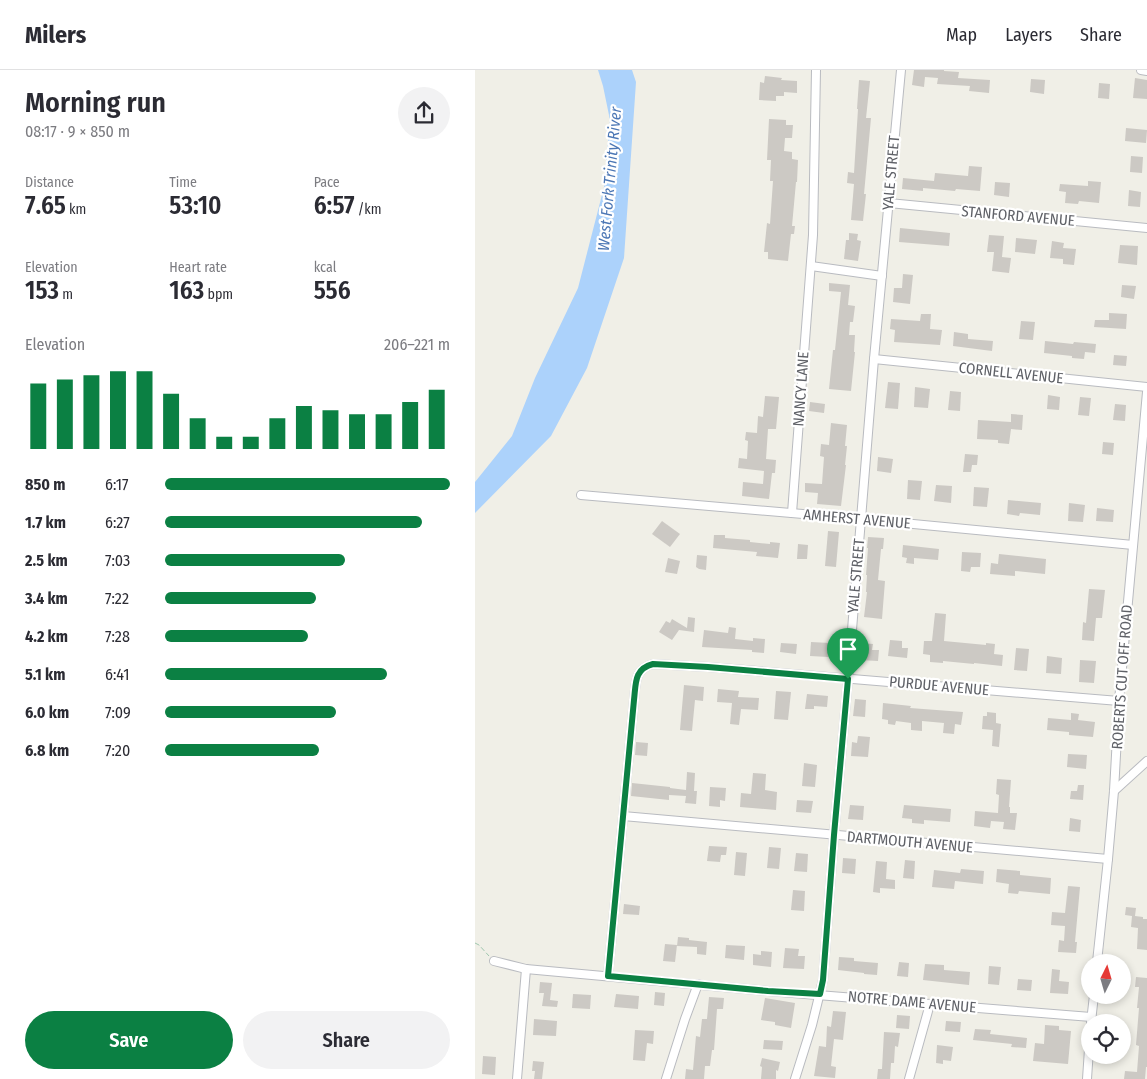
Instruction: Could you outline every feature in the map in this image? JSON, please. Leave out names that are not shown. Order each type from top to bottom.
[{"type":"street","name":"NANCY LANE","points":[[792,512],[811,266],[814,205],[815,70]]},
{"type":"street","name":"YALE STREET","points":[[795,1079],[812,1025],[823,980],[874,359],[901,70]]},
{"type":"street","points":[[1141,70],[1147,71]]},
{"type":"street","name":"STANFORD AVENUE","points":[[889,204],[1147,228]]},
{"type":"street","points":[[811,266],[882,276]]},
{"type":"street","name":"CORNELL AVENUE","points":[[874,359],[1147,387]]},
{"type":"street","name":"ROBERTS CUT OFF ROAD","points":[[1098,954],[1114,791],[1119,701],[1147,392]]},
{"type":"street","name":"AMHERST AVENUE","points":[[581,495],[792,512],[1133,545]]},
{"type":"street","name":"PURDUE AVENUE","points":[[623,816],[637,674],[645,666],[653,664],[1119,701]]},
{"type":"street","points":[[1114,791],[1147,761]]},
{"type":"street","points":[[608,976],[623,816]]},
{"type":"street","name":"DARTMOUTH AVENUE","points":[[623,816],[1108,859]]},
{"type":"street","name":"NOTRE DAME AVENUE","points":[[494,961],[526,969],[1081,1019]]},
{"type":"street","points":[[517,1079],[526,969]]},
{"type":"street","points":[[666,1079],[698,984]]},
{"type":"street","points":[[909,1079],[930,1004]]},
{"type":"street","points":[[1087,1079],[1088,1064]]},
{"type":"path","points":[[475,943],[494,961]]},
{"type":"water","name":"West Fork Trinity River","points":[[598,70],[632,70],[636,82],[624,258],[587,368],[551,436],[475,513],[475,482],[512,436],[535,378],[578,288],[604,187],[610,120]]},
{"type":"building","points":[[914,70],[944,70],[959,72],[958,78],[990,80],[989,93],[969,91],[970,86],[937,84],[938,78],[925,77],[924,87],[912,85]]},
{"type":"building","points":[[765,76],[797,81],[797,93],[784,92],[784,96],[776,96],[776,101],[759,100],[760,82],[764,83]]},
{"type":"building","points":[[1135,78],[1147,80],[1147,99],[1133,98]]},
{"type":"building","points":[[1031,79],[1045,80],[1044,94],[1030,92]]},
{"type":"building","points":[[859,80],[870,81],[866,118],[871,118],[863,221],[851,220],[854,184],[847,183],[848,172],[854,173]]},
{"type":"building","points":[[1099,83],[1110,84],[1109,99],[1098,98]]},
{"type":"building","points":[[769,119],[786,120],[786,125],[793,125],[792,138],[785,138],[784,151],[792,152],[792,159],[798,160],[792,226],[795,226],[794,234],[791,234],[788,261],[768,259],[768,252],[764,252],[767,223],[770,224],[773,181],[770,181],[771,160],[767,160]]},
{"type":"building","points":[[1126,128],[1147,130],[1146,143],[1125,141]]},
{"type":"building","points":[[1131,156],[1143,157],[1142,173],[1130,172]]},
{"type":"building","points":[[969,166],[982,167],[980,191],[923,188],[923,191],[902,189],[903,178],[934,181],[935,173],[968,176]]},
{"type":"building","points":[[1088,181],[1101,182],[1099,203],[1079,201],[1078,204],[1065,203],[1066,192],[1059,191],[1060,184],[1088,186]]},
{"type":"building","points":[[995,182],[1010,183],[1009,197],[994,195]]},
{"type":"building","points":[[1129,190],[1141,192],[1140,207],[1128,206]]},
{"type":"building","points":[[900,228],[950,233],[949,246],[899,242]]},
{"type":"building","points":[[849,233],[858,234],[857,240],[861,241],[858,261],[844,259],[846,240],[849,240]]},
{"type":"building","points":[[989,235],[1004,236],[1002,257],[1011,258],[1009,273],[992,271],[994,252],[987,252]]},
{"type":"building","points":[[1016,238],[1037,240],[1035,254],[1015,252]]},
{"type":"building","points":[[1052,241],[1064,243],[1063,248],[1076,249],[1074,265],[1063,264],[1063,259],[1050,258]]},
{"type":"building","points":[[1120,245],[1138,246],[1137,265],[1118,263]]},
{"type":"building","points":[[903,274],[913,275],[910,304],[893,302],[894,288],[902,288]]},
{"type":"building","points":[[829,283],[850,285],[848,305],[855,306],[853,322],[850,322],[849,335],[855,335],[851,391],[829,389],[841,292],[829,291]]},
{"type":"building","points":[[1122,285],[1136,286],[1134,299],[1121,297]]},
{"type":"building","points":[[1109,313],[1127,314],[1126,329],[1094,327],[1095,320],[1109,320]]},
{"type":"building","points":[[921,314],[931,314],[930,329],[942,330],[940,345],[894,342],[895,330],[890,329],[891,319],[920,321]]},
{"type":"building","points":[[1021,321],[1035,322],[1033,340],[1019,339]]},
{"type":"building","points":[[954,332],[968,334],[968,339],[993,341],[992,351],[953,346]]},
{"type":"building","points":[[1045,341],[1096,344],[1095,353],[1085,352],[1084,359],[1044,353]]},
{"type":"building","points":[[1114,355],[1127,356],[1126,366],[1113,365]]},
{"type":"building","points":[[888,382],[900,383],[898,409],[885,408]]},
{"type":"building","points":[[915,387],[930,389],[928,408],[914,407]]},
{"type":"building","points":[[950,391],[961,392],[960,411],[948,410]]},
{"type":"building","points":[[1048,395],[1060,397],[1059,410],[1047,409]]},
{"type":"building","points":[[765,396],[779,397],[776,429],[768,429],[766,459],[776,460],[775,473],[772,473],[769,499],[742,496],[743,482],[763,484],[764,471],[738,468],[739,458],[747,459],[748,441],[745,440],[746,432],[757,433],[758,416],[763,417]]},
{"type":"building","points":[[1080,397],[1091,398],[1089,416],[1078,415]]},
{"type":"building","points":[[810,402],[825,404],[824,413],[809,411]]},
{"type":"building","points":[[1115,404],[1126,405],[1125,421],[1113,420]]},
{"type":"building","points":[[1011,414],[1023,415],[1022,430],[1011,429],[1009,444],[998,443],[998,440],[977,439],[978,420],[1011,422]]},
{"type":"building","points":[[831,423],[847,425],[846,465],[841,506],[817,504],[818,493],[805,492],[805,483],[822,484],[824,457],[820,456],[821,444],[829,445]]},
{"type":"building","points":[[1103,442],[1114,443],[1113,455],[1102,454]]},
{"type":"building","points":[[965,454],[978,455],[977,465],[972,465],[971,472],[963,472]]},
{"type":"building","points":[[878,457],[893,459],[891,473],[877,471]]},
{"type":"building","points":[[908,480],[922,481],[920,500],[907,499]]},
{"type":"building","points":[[936,485],[952,486],[951,503],[934,501]]},
{"type":"building","points":[[974,487],[989,488],[987,507],[973,506]]},
{"type":"building","points":[[1008,500],[1041,503],[1040,515],[1020,513],[1019,516],[1007,514]]},
{"type":"building","points":[[1069,503],[1085,505],[1083,522],[1068,521]]},
{"type":"building","points":[[1097,508],[1114,510],[1113,522],[1096,521]]},
{"type":"building","points":[[662,521],[680,534],[670,547],[652,534]]},
{"type":"building","points":[[828,531],[839,532],[836,567],[825,566]]},
{"type":"building","points":[[714,535],[725,535],[725,538],[750,540],[750,542],[780,543],[778,558],[756,556],[757,552],[713,548]]},
{"type":"building","points":[[868,537],[884,538],[878,580],[885,581],[882,619],[864,617],[867,592]]},
{"type":"building","points":[[798,544],[808,545],[807,559],[797,559]]},
{"type":"building","points":[[903,545],[939,549],[938,560],[914,558],[914,564],[906,563],[907,558],[902,557]]},
{"type":"building","points":[[962,552],[981,553],[980,567],[971,567],[970,572],[961,571]]},
{"type":"building","points":[[999,554],[1046,559],[1045,574],[1015,571],[1015,576],[990,574],[991,563],[998,564]]},
{"type":"building","points":[[697,555],[707,556],[706,570],[696,567]]},
{"type":"building","points":[[668,558],[680,561],[677,574],[665,572]]},
{"type":"building","points":[[1089,589],[1105,590],[1102,618],[1096,618],[1094,641],[1082,640],[1083,622],[1086,623]]},
{"type":"building","points":[[935,613],[946,614],[944,641],[986,645],[986,643],[995,644],[994,654],[1003,655],[1002,666],[943,661],[943,663],[930,662],[930,655],[923,654],[924,641],[932,641]]},
{"type":"building","points":[[688,617],[695,618],[694,632],[679,630],[672,640],[659,632],[666,621],[670,623],[672,619],[687,628]]},
{"type":"building","points":[[729,627],[736,628],[735,639],[753,641],[753,638],[765,639],[764,653],[752,652],[752,650],[702,647],[704,630],[728,633]]},
{"type":"building","points":[[890,640],[902,641],[902,648],[908,648],[907,658],[888,656]]},
{"type":"building","points":[[811,642],[830,643],[828,657],[810,656]]},
{"type":"building","points":[[781,643],[797,644],[796,654],[780,652]]},
{"type":"building","points":[[860,643],[873,644],[872,650],[879,650],[878,661],[859,660]]},
{"type":"building","points":[[1016,648],[1029,649],[1027,671],[1014,670]]},
{"type":"building","points":[[1047,656],[1062,658],[1061,674],[1046,673]]},
{"type":"building","points":[[1080,660],[1096,661],[1094,683],[1079,682]]},
{"type":"building","points":[[684,685],[704,687],[703,701],[695,700],[692,731],[680,730]]},
{"type":"building","points":[[718,689],[739,691],[738,697],[759,698],[758,710],[741,709],[739,725],[730,724],[732,703],[717,702]]},
{"type":"building","points":[[776,691],[791,692],[788,720],[774,719]]},
{"type":"building","points":[[807,694],[828,696],[827,707],[814,706],[814,709],[805,709]]},
{"type":"building","points":[[855,699],[866,700],[865,717],[853,716]]},
{"type":"building","points":[[883,703],[911,706],[910,708],[963,712],[961,725],[955,724],[954,734],[943,733],[944,723],[922,721],[922,731],[911,730],[911,723],[896,721],[895,725],[888,724],[888,720],[882,719]]},
{"type":"building","points":[[987,712],[996,713],[996,723],[1001,724],[999,747],[992,746],[993,730],[982,729],[983,716],[987,716]]},
{"type":"building","points":[[1071,713],[1079,714],[1078,720],[1095,722],[1093,737],[1069,735],[1069,732],[1047,730],[1048,718],[1071,720]]},
{"type":"building","points":[[858,736],[870,737],[868,757],[851,756],[852,742],[857,743]]},
{"type":"building","points":[[636,742],[648,743],[647,756],[635,755]]},
{"type":"building","points":[[1068,754],[1087,755],[1086,769],[1067,767]]},
{"type":"building","points":[[804,763],[817,765],[815,787],[802,786]]},
{"type":"building","points":[[687,772],[695,773],[694,791],[697,791],[696,804],[685,803],[686,796],[669,795],[669,800],[631,796],[632,783],[686,790]]},
{"type":"building","points":[[753,773],[766,774],[765,790],[777,792],[776,810],[740,807],[741,793],[751,794]]},
{"type":"building","points":[[997,779],[1011,780],[1009,807],[1010,813],[1017,813],[1015,830],[1003,829],[1004,822],[991,821],[990,828],[974,826],[975,811],[998,813],[999,795],[996,794]]},
{"type":"building","points":[[1078,785],[1084,785],[1083,800],[1070,799],[1071,791],[1077,791]]},
{"type":"building","points":[[710,787],[726,788],[725,801],[720,800],[720,807],[709,806]]},
{"type":"building","points":[[797,800],[813,801],[811,813],[796,812]]},
{"type":"building","points":[[850,805],[864,806],[863,820],[848,819]]},
{"type":"building","points":[[904,805],[951,809],[950,822],[924,820],[924,824],[912,823],[912,819],[902,818]]},
{"type":"building","points":[[1070,818],[1081,820],[1080,832],[1069,831]]},
{"type":"building","points":[[709,846],[727,847],[726,855],[721,855],[720,862],[707,861]]},
{"type":"building","points":[[769,847],[781,848],[779,869],[767,868]]},
{"type":"building","points":[[736,852],[747,853],[745,876],[734,875]]},
{"type":"building","points":[[796,853],[808,854],[807,872],[794,871]]},
{"type":"building","points":[[843,858],[856,859],[855,874],[842,873]]},
{"type":"building","points":[[905,860],[915,861],[914,879],[903,878]]},
{"type":"building","points":[[876,861],[887,862],[886,879],[895,880],[895,889],[880,888],[880,893],[873,892]]},
{"type":"building","points":[[961,869],[984,871],[983,884],[955,881],[954,889],[932,887],[934,870],[960,873]]},
{"type":"building","points":[[997,869],[1020,871],[1020,875],[1051,878],[1050,894],[1019,891],[1018,894],[1008,893],[1009,884],[996,882]]},
{"type":"building","points":[[1068,886],[1080,887],[1075,942],[1077,942],[1076,953],[1058,952],[1059,940],[1064,941],[1065,926],[1051,925],[1052,912],[1065,913]]},
{"type":"building","points":[[793,890],[805,891],[804,911],[791,910]]},
{"type":"building","points":[[624,904],[640,906],[639,915],[623,914]]},
{"type":"building","points":[[1126,907],[1136,908],[1135,916],[1147,919],[1147,950],[1137,949],[1138,928],[1131,927],[1132,916],[1125,915]]},
{"type":"building","points":[[678,937],[707,942],[706,955],[697,954],[697,947],[677,946]]},
{"type":"building","points":[[665,944],[677,945],[675,962],[663,961]]},
{"type":"building","points":[[726,945],[745,946],[744,960],[725,958]]},
{"type":"building","points":[[785,948],[799,949],[798,956],[805,956],[804,969],[783,968]]},
{"type":"building","points":[[761,951],[772,952],[771,967],[753,965],[753,954],[761,955]]},
{"type":"building","points":[[839,957],[854,958],[854,961],[878,963],[877,975],[838,970]]},
{"type":"building","points":[[899,962],[909,963],[908,977],[897,976]]},
{"type":"building","points":[[925,964],[944,965],[944,970],[970,972],[969,985],[923,980]]},
{"type":"building","points":[[989,966],[1001,967],[999,985],[988,984]]},
{"type":"building","points":[[1052,969],[1060,970],[1059,981],[1069,982],[1068,994],[1050,993]]},
{"type":"building","points":[[1136,977],[1147,978],[1147,1067],[1145,1079],[1124,1079],[1125,1071],[1137,1072],[1139,1046],[1136,1045],[1139,987],[1135,987]]},
{"type":"building","points":[[1018,979],[1032,980],[1031,991],[1017,990]]},
{"type":"building","points":[[540,982],[552,983],[550,1000],[558,1001],[557,1007],[542,1006],[544,993],[539,993]]},
{"type":"building","points":[[655,992],[665,993],[664,1006],[654,1005]]},
{"type":"building","points":[[573,994],[591,995],[590,1009],[572,1008]]},
{"type":"building","points":[[616,994],[639,996],[638,1009],[614,1007]]},
{"type":"building","points":[[709,997],[724,998],[723,1009],[717,1009],[714,1050],[712,1050],[710,1066],[705,1066],[704,1079],[685,1079],[686,1069],[693,1070],[696,1036],[700,1037],[702,1019],[707,1019]]},
{"type":"building","points":[[765,998],[795,1003],[791,1028],[775,1025],[775,1022],[761,1020]]},
{"type":"building","points":[[833,1011],[846,1012],[843,1040],[834,1039],[831,1066],[836,1067],[835,1078],[814,1076],[819,1046],[826,1047],[827,1026],[831,1027]]},
{"type":"building","points":[[897,1015],[910,1016],[909,1029],[896,1028]]},
{"type":"building","points":[[534,1019],[557,1021],[556,1036],[533,1035]]},
{"type":"building","points":[[946,1021],[961,1022],[960,1032],[945,1031]]},
{"type":"building","points":[[1045,1025],[1059,1026],[1059,1030],[1071,1031],[1068,1064],[1033,1061],[1035,1043],[1044,1044]]},
{"type":"building","points":[[975,1029],[991,1030],[990,1034],[1027,1038],[1026,1048],[1011,1047],[1012,1044],[973,1040]]},
{"type":"building","points":[[635,1030],[654,1031],[653,1044],[647,1043],[645,1061],[633,1060]]},
{"type":"building","points":[[884,1032],[900,1033],[898,1047],[895,1046],[894,1063],[891,1063],[890,1079],[877,1079],[878,1069],[882,1069]]},
{"type":"building","points":[[764,1040],[783,1041],[782,1050],[763,1049]]},
{"type":"building","points":[[937,1045],[953,1047],[951,1061],[943,1060],[943,1064],[936,1063]]},
{"type":"building","points":[[483,1056],[496,1057],[495,1075],[482,1074]]},
{"type":"building","points":[[762,1058],[780,1062],[778,1071],[776,1070],[776,1079],[761,1079],[762,1067],[760,1066]]},
{"type":"building","points":[[533,1061],[544,1062],[542,1079],[534,1079],[535,1071],[532,1071]]},
{"type":"route","points":[[653,664],[848,679],[823,980],[820,994],[608,976],[637,674],[645,666],[653,664]]}]
